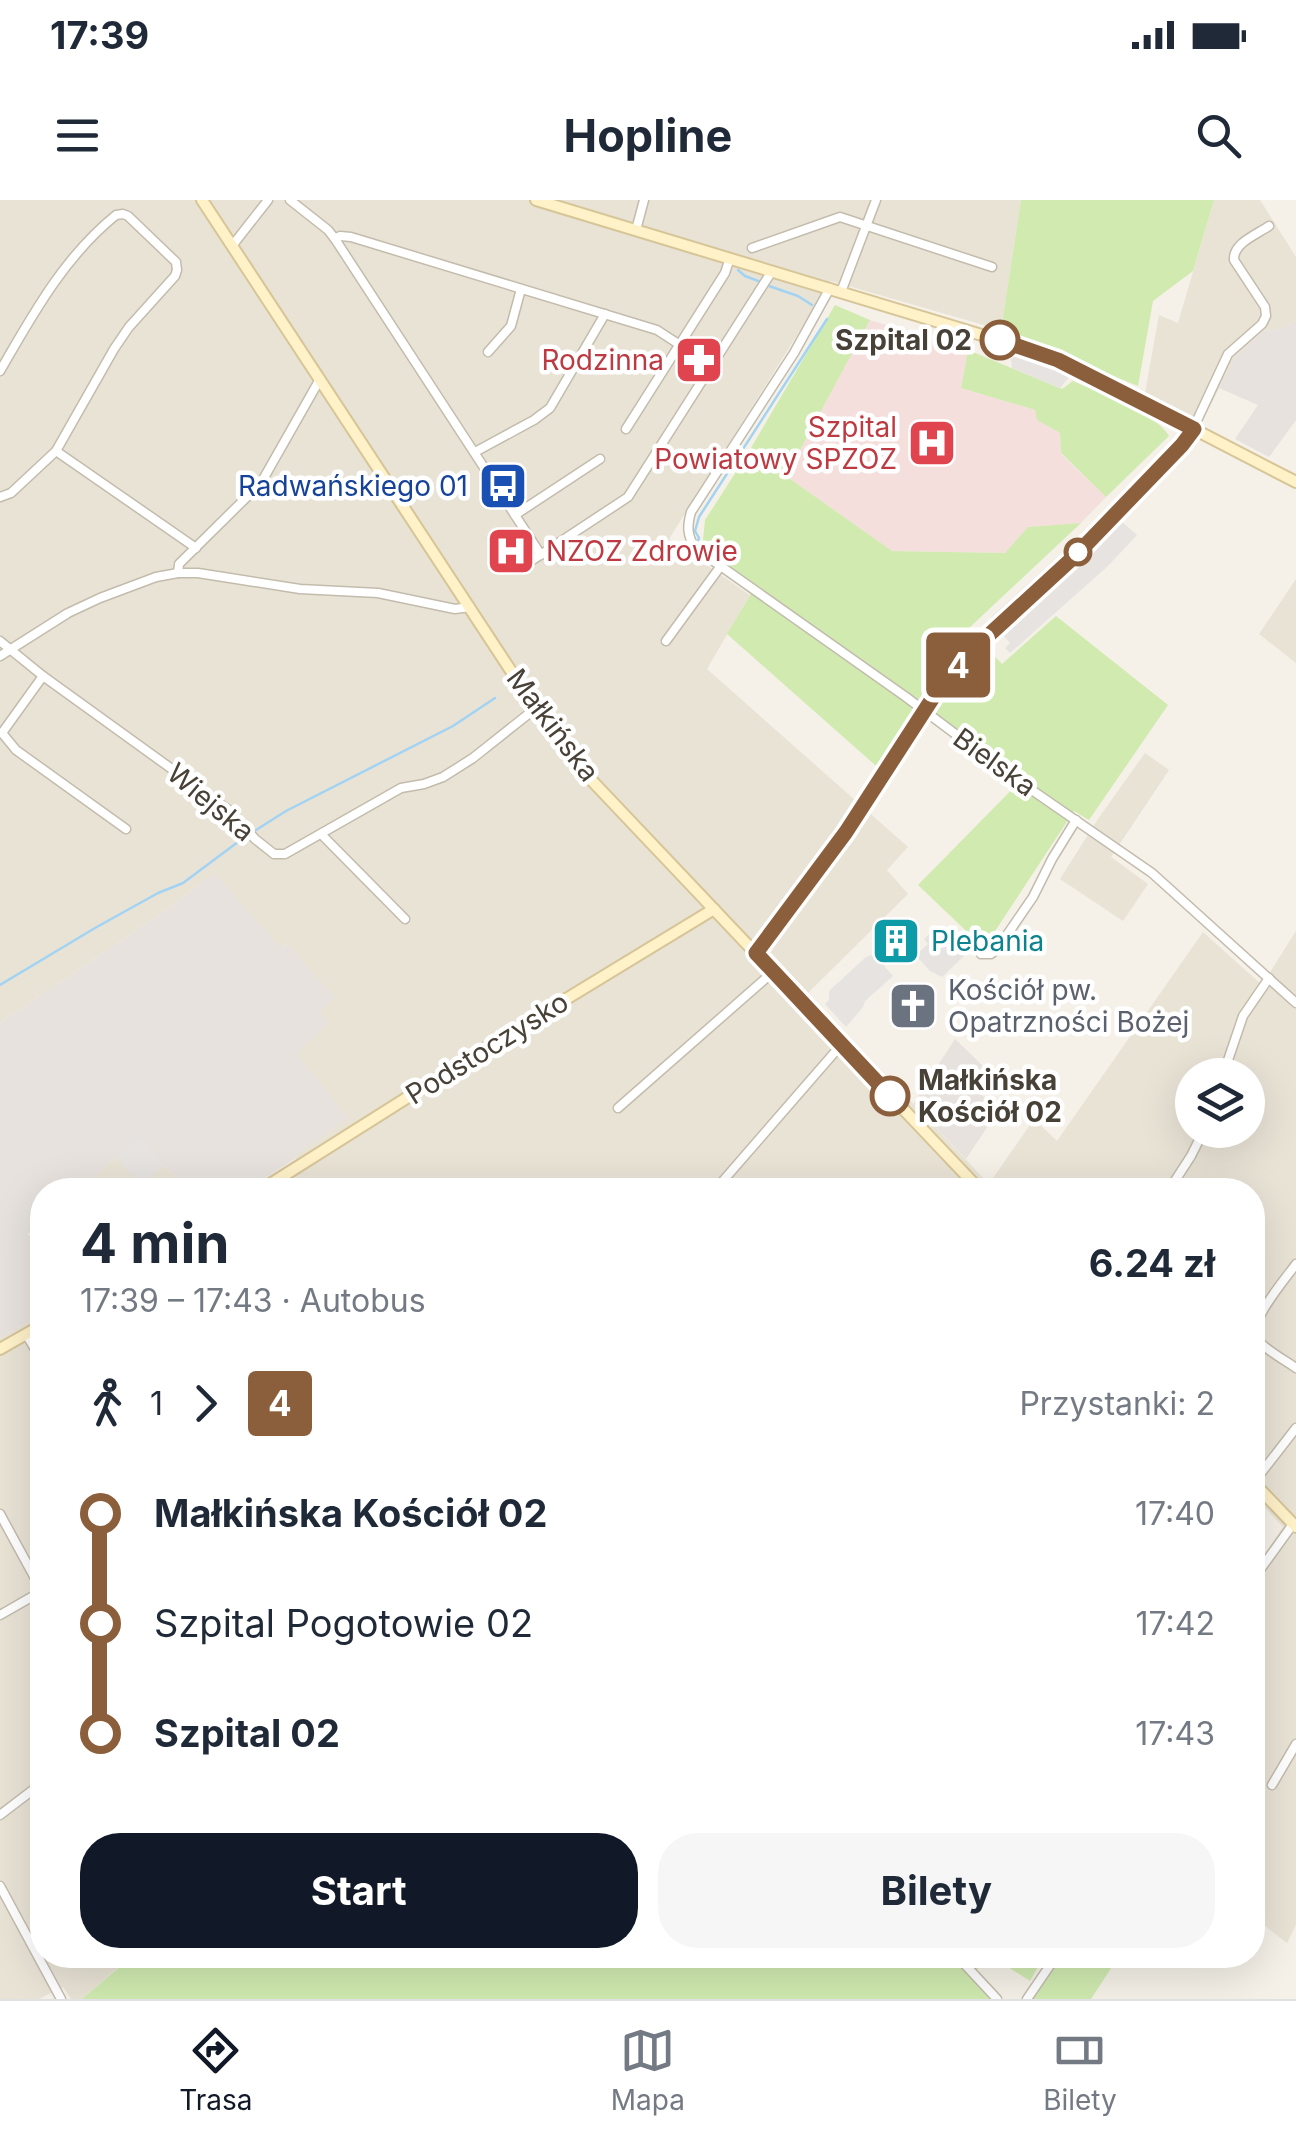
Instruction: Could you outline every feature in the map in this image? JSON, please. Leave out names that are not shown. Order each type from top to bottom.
[{"type":"street","name":"Małkińska","points":[[202,200],[536,708],[579,767],[968,1178]]},
{"type":"street","points":[[232,246],[268,200]]},
{"type":"street","points":[[290,200],[328,230],[540,555]]},
{"type":"street","points":[[536,200],[1058,360],[1296,482]]},
{"type":"street","points":[[636,230],[644,200]]},
{"type":"street","points":[[836,290],[876,200]]},
{"type":"street","points":[[0,371],[49,287],[116,215],[128,216],[172,257],[175,276],[114,349],[56,451],[11,492],[0,497]]},
{"type":"street","points":[[752,248],[840,217],[992,267]]},
{"type":"street","points":[[756,953],[846,832],[948,677],[978,642],[1087,544],[1194,429],[1228,354],[1266,316],[1265,307],[1233,254],[1237,247],[1269,226]]},
{"type":"street","points":[[334,239],[351,238],[605,314],[657,330],[680,344]]},
{"type":"street","points":[[626,429],[725,273],[730,258]]},
{"type":"street","points":[[519,569],[628,497],[772,271]]},
{"type":"street","points":[[488,352],[511,326],[522,289]]},
{"type":"street","name":"Bielska","points":[[836,290],[691,512],[688,532],[695,548],[1176,892],[1296,1003]]},
{"type":"street","points":[[475,452],[550,408],[605,314]]},
{"type":"street","points":[[178,573],[179,564],[261,483],[320,379]]},
{"type":"street","points":[[56,451],[196,548]]},
{"type":"street","points":[[515,515],[600,458]]},
{"type":"street","points":[[666,641],[720,567]]},
{"type":"street","points":[[0,656],[68,613],[100,598],[178,573],[300,589],[378,593],[455,609],[470,606]]},
{"type":"street","name":"Wiejska","points":[[0,641],[230,810],[274,854],[285,854],[322,835],[401,788],[443,777],[474,758],[536,708]]},
{"type":"street","points":[[43,676],[2,734],[16,750],[126,829]]},
{"type":"street","points":[[981,954],[998,948],[1033,898],[1076,820]]},
{"type":"street","points":[[322,835],[404,920]]},
{"type":"street","name":"Podstoczysko","points":[[280,1178],[714,909]]},
{"type":"street","points":[[618,1108],[773,972]]},
{"type":"street","points":[[1229,1058],[1243,1016],[1269,978]]},
{"type":"street","points":[[725,1178],[840,1045]]},
{"type":"street","points":[[1177,1178],[1195,1148]]},
{"type":"street","points":[[1265,1308],[1296,1264]]},
{"type":"street","points":[[0,1349],[30,1332]]},
{"type":"street","points":[[26,1334],[30,1340]]},
{"type":"street","points":[[1265,1345],[1296,1368]]},
{"type":"street","points":[[1265,1467],[1296,1428]]},
{"type":"street","points":[[1265,1495],[1294,1525],[1265,1564]]},
{"type":"street","points":[[0,1514],[30,1569]]},
{"type":"street","points":[[0,1615],[30,1598]]},
{"type":"street","points":[[1272,1785],[1296,1744]]},
{"type":"street","points":[[0,1815],[30,1792]]},
{"type":"street","points":[[0,1886],[30,1942]]},
{"type":"street","points":[[44,1968],[60,1999]]},
{"type":"street","points":[[968,1968],[997,1999]]},
{"type":"street","points":[[1027,1999],[1048,1968]]},
{"type":"shaded area","points":[[0,200],[1021,200],[1001,330],[831,281],[669,539],[750,595],[707,669],[908,847],[887,870],[908,894],[808,993],[983,1178],[265,1178],[296,1159],[295,1053],[328,1023],[319,1012],[334,999],[286,944],[281,949],[214,873],[0,1023]]},
{"type":"shaded area","points":[[1214,200],[1260,200],[1296,257],[1296,321],[1264,331],[1235,357],[1202,422],[1145,393],[1159,315],[1178,323]]},
{"type":"shaded area","name":"Szpital Powiatowy SPZOZ","points":[[870,320],[968,350],[961,388],[1035,410],[1038,420],[1060,433],[1061,454],[1106,497],[1081,523],[1028,527],[1005,553],[892,551],[786,476]]},
{"type":"shaded area","points":[[1296,321],[1296,420],[1269,457],[1235,439],[1258,405],[1219,388],[1235,357],[1264,331]]},
{"type":"shaded area","points":[[1018,355],[1070,376],[1060,388],[1012,368],[1011,359]]},
{"type":"shaded area","points":[[1122,522],[1137,535],[1010,653],[1005,648],[1010,643],[1001,633]]},
{"type":"shaded area","points":[[1083,542],[995,621],[991,617],[1072,544]]},
{"type":"shaded area","points":[[1296,579],[1296,663],[1259,634]]},
{"type":"shaded area","points":[[1145,753],[1169,770],[1111,857],[1148,884],[1123,921],[1060,879]]},
{"type":"shaded area","points":[[214,873],[281,948],[287,944],[335,998],[320,1012],[329,1023],[296,1053],[348,1118],[265,1178],[175,1178],[164,1165],[149,1178],[135,1178],[116,1157],[92,1178],[30,1178],[30,1321],[0,1338],[0,1023]]},
{"type":"shaded area","points":[[939,925],[966,954],[942,977],[930,971],[916,955],[928,944],[924,939]]},
{"type":"shaded area","points":[[1296,931],[1296,1925],[1287,1943],[1265,1926],[1265,1554],[1283,1527],[1265,1508],[1265,1178],[993,1178],[1034,1119],[1057,1141],[1203,932],[1262,985]]},
{"type":"shaded area","points":[[880,953],[888,961],[884,966],[893,976],[865,1001],[846,1027],[825,1004],[829,991],[866,957]]},
{"type":"shaded area","points":[[955,1039],[986,1069],[974,1089],[999,1109],[966,1159],[913,1104]]},
{"type":"shaded area","points":[[139,1136],[164,1165],[149,1178],[135,1178],[116,1157]]},
{"type":"shaded area","points":[[116,1157],[164,1165],[175,1178],[92,1178]]},
{"type":"shaded area","points":[[30,1321],[30,1968],[118,1968],[82,1999],[71,1999],[63,1987],[39,1999],[0,1999],[0,1338]]},
{"type":"green space","points":[[1021,200],[1214,200],[1193,271],[1153,301],[1138,386],[1001,330]]},
{"type":"green space","points":[[835,305],[870,320],[786,476],[892,551],[1005,553],[1028,527],[1081,523],[968,629],[1002,664],[1056,616],[1168,705],[1089,820],[1074,811],[984,948],[918,885],[1025,776],[922,705],[883,772],[727,634],[755,587],[702,550],[705,520]]},
{"type":"green space","points":[[968,350],[1062,389],[1073,381],[1140,412],[1169,436],[1106,497],[1061,453],[1060,433],[1037,420],[1035,410],[961,388]]},
{"type":"green space","points":[[118,1968],[979,1968],[975,1973],[999,1999],[82,1999]]},
{"type":"green space","points":[[1010,1968],[1037,1968],[1030,1981]]},
{"type":"green space","points":[[1053,1968],[1111,1968],[1091,1999],[1032,1999]]},
{"type":"waterway","points":[[738,270],[761,282]]},
{"type":"waterway","points":[[769,286],[812,305]]},
{"type":"waterway","points":[[698,541],[695,531],[699,517],[827,319]]},
{"type":"waterway","points":[[256,830],[453,726],[495,698]]},
{"type":"waterway","points":[[0,985],[95,928],[183,883],[246,836]]},
{"type":"bus line","name":"4","points":[[890,1096],[756,953],[846,832],[957,666],[1091,539],[1194,429],[1058,360],[1000,340]]},
{"type":"place","name":"Szpital 02","points":[[1000,340]]},
{"type":"place","name":"Rodzinna","points":[[699,360]]},
{"type":"place","name":"Szpital Powiatowy SPZOZ","points":[[932,443]]},
{"type":"place","name":"Radwańskiego 01","points":[[503,486]]},
{"type":"place","name":"NZOZ Zdrowie","points":[[511,551]]},
{"type":"place","name":"Plebania","points":[[896,941]]},
{"type":"place","name":"Kościół pw. Opatrzności Bożej","points":[[913,1006]]},
{"type":"place","name":"Małkińska Kościół 02","points":[[890,1096]]}]
